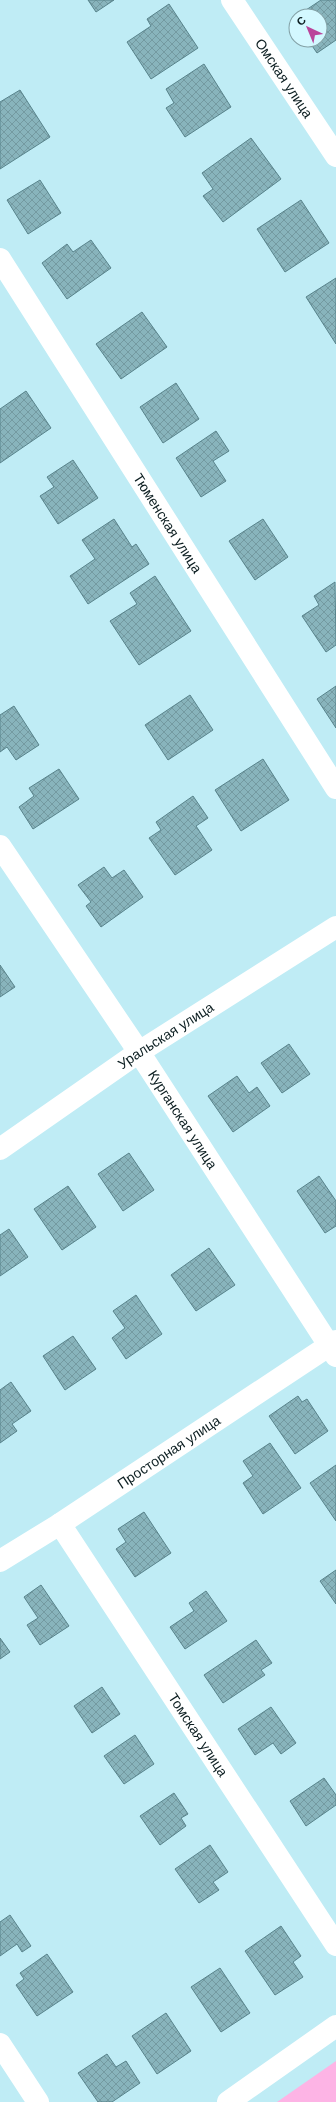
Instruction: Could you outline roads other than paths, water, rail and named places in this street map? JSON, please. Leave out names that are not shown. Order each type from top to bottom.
[{"type":"street","name":"Омская улица","points":[[232,0],[336,156]]},
{"type":"street","name":"Тюменская улица","points":[[0,259],[336,788]]},
{"type":"street","name":"Курганская улица","points":[[0,846],[139,1052],[334,1347]]},
{"type":"street","name":"Уральская улица","points":[[0,1149],[139,1052],[336,927]]},
{"type":"street","name":"Просторная улица","points":[[0,1561],[60,1524],[334,1347]]},
{"type":"street","name":"Томская улица","points":[[60,1524],[336,1946]]},
{"type":"street","points":[[228,2102],[336,2026]]},
{"type":"street","points":[[0,2044],[38,2102]]}]
